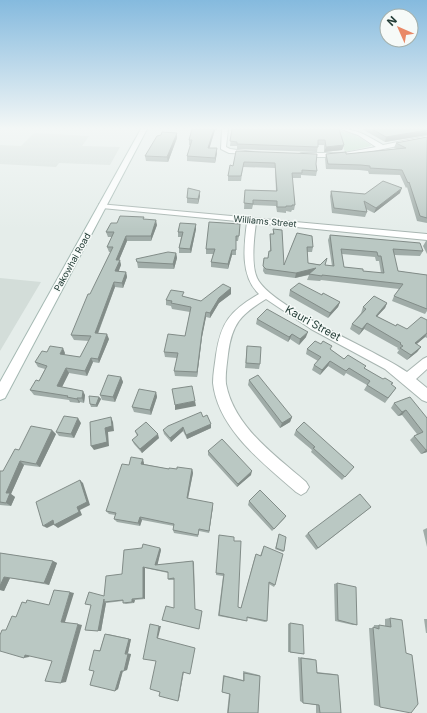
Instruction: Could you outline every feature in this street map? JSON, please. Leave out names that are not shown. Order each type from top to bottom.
[{"type":"street","name":"Pakowhai Road","points":[[0,394],[126,162]]},
{"type":"street","name":"Williams Street","points":[[102,206],[427,236]]},
{"type":"street","name":"Kauri Street","points":[[252,220],[251,273],[256,286],[275,302],[388,365],[427,396]]},
{"type":"street","points":[[265,295],[246,306],[228,324],[222,348],[220,377],[221,390],[236,423],[247,437],[301,487]]},
{"type":"street","points":[[407,379],[427,362]]},
{"type":"shaded area","points":[[0,162],[112,162],[110,165],[59,163],[56,167],[0,164]]},
{"type":"shaded area","points":[[0,278],[41,282],[0,351]]},
{"type":"building","points":[[234,162],[244,162],[241,176],[228,176],[230,165],[233,166]]},
{"type":"building","points":[[252,162],[316,162],[317,171],[302,170],[302,173],[292,173],[295,205],[277,207],[277,201],[253,200],[253,204],[244,203],[245,190],[277,191],[275,163]]},
{"type":"building","points":[[328,162],[427,162],[427,218],[420,216],[409,182],[408,183],[402,170],[370,168],[370,166],[361,165],[328,164]]},
{"type":"building","points":[[383,181],[402,188],[376,208],[364,201],[367,212],[334,208],[331,191],[365,194]]},
{"type":"building","points":[[188,188],[200,191],[198,199],[187,198]]},
{"type":"building","points":[[120,216],[144,217],[143,219],[156,220],[151,236],[126,236],[116,260],[120,260],[115,271],[126,272],[122,283],[114,282],[95,333],[107,334],[98,359],[91,358],[85,371],[66,368],[57,386],[83,391],[82,398],[77,399],[67,397],[68,396],[30,390],[36,380],[39,381],[47,366],[35,362],[42,351],[47,352],[50,346],[63,348],[60,354],[80,357],[91,336],[71,335],[88,294],[90,294],[113,247],[107,247],[114,232],[106,232],[111,223],[117,223]]},
{"type":"building","points":[[209,222],[240,224],[239,236],[236,236],[236,250],[232,250],[228,264],[211,262],[215,249],[206,249]]},
{"type":"building","points":[[180,223],[196,224],[190,249],[179,248],[183,232],[178,232]]},
{"type":"building","points":[[273,229],[282,230],[284,265],[297,233],[312,236],[313,247],[307,247],[308,263],[320,265],[327,258],[325,265],[334,266],[330,235],[420,243],[423,251],[393,249],[398,271],[427,275],[427,309],[394,296],[403,284],[309,274],[316,268],[296,273],[266,269],[263,266],[264,258],[268,258],[269,251],[271,251],[270,234],[274,234]],"holes":[[[341,249],[377,252],[378,256],[381,256],[384,273],[344,267]]]},
{"type":"building","points":[[168,252],[176,253],[173,264],[137,262],[136,259]]},
{"type":"building","points":[[299,283],[322,295],[323,293],[340,302],[330,313],[290,290]]},
{"type":"building","points":[[223,284],[231,288],[219,298],[210,313],[206,312],[197,372],[174,371],[178,353],[164,352],[168,334],[185,336],[191,307],[171,303],[172,301],[166,300],[171,290],[184,292],[182,296],[201,301]]},
{"type":"building","points":[[374,296],[387,303],[376,316],[396,326],[397,324],[407,329],[421,317],[427,320],[427,333],[415,343],[421,347],[411,355],[400,348],[403,346],[400,344],[401,343],[367,323],[362,329],[352,324],[366,309],[363,307]]},
{"type":"building","points":[[267,309],[308,332],[300,339],[292,334],[289,337],[257,319]]},
{"type":"building","points":[[315,341],[321,344],[323,341],[332,346],[330,349],[344,359],[348,355],[366,366],[364,368],[393,383],[391,384],[396,388],[388,398],[367,385],[370,381],[349,368],[346,371],[330,361],[322,370],[314,365],[321,357],[307,349]]},
{"type":"building","points":[[247,346],[261,347],[260,364],[246,363]]},
{"type":"building","points":[[108,375],[121,377],[113,397],[100,395]]},
{"type":"building","points":[[258,375],[292,417],[282,423],[249,380]]},
{"type":"building","points":[[192,386],[195,401],[175,405],[172,389]]},
{"type":"building","points":[[139,389],[156,392],[150,410],[132,407]]},
{"type":"building","points":[[89,396],[99,397],[96,405],[90,404]]},
{"type":"building","points":[[410,397],[427,418],[427,450],[414,436],[423,432],[406,410],[402,412],[394,403]]},
{"type":"building","points":[[201,412],[203,417],[207,415],[211,424],[186,435],[183,427],[170,438],[163,430],[168,426]]},
{"type":"building","points":[[64,416],[78,418],[71,434],[56,432]]},
{"type":"building","points":[[111,417],[112,426],[105,428],[107,442],[91,446],[90,422]]},
{"type":"building","points":[[146,422],[158,434],[140,449],[132,440],[138,435],[135,431]]},
{"type":"building","points":[[304,422],[354,467],[345,477],[313,448],[315,447],[296,430]]},
{"type":"building","points":[[31,426],[52,430],[36,464],[20,461],[6,493],[10,493],[6,503],[0,502],[0,471],[3,471],[15,449],[19,450]]},
{"type":"building","points":[[222,439],[252,471],[238,484],[208,451]]},
{"type":"building","points":[[131,457],[143,459],[141,464],[169,469],[177,469],[177,467],[192,469],[187,498],[213,503],[209,531],[199,529],[198,535],[173,530],[174,524],[140,517],[138,523],[114,519],[116,513],[106,511],[122,464],[129,465]]},
{"type":"building","points":[[80,480],[87,502],[77,507],[79,512],[54,525],[53,520],[43,526],[36,502]]},
{"type":"building","points":[[260,490],[286,516],[274,529],[249,501]]},
{"type":"building","points":[[360,494],[371,507],[318,548],[308,533]]},
{"type":"building","points":[[279,534],[286,537],[284,551],[276,548]]},
{"type":"building","points":[[219,535],[234,537],[234,541],[241,541],[238,607],[241,608],[256,554],[261,556],[264,546],[283,554],[275,585],[269,582],[267,621],[247,617],[247,621],[219,615],[224,574],[216,573]]},
{"type":"building","points":[[143,544],[160,548],[155,565],[193,561],[195,609],[202,611],[199,629],[162,620],[166,606],[174,608],[174,578],[168,579],[168,572],[143,567],[143,598],[132,599],[132,602],[123,603],[123,600],[104,602],[104,599],[98,631],[85,630],[91,605],[85,604],[89,592],[104,596],[106,576],[122,574],[124,550],[142,548]]},
{"type":"building","points":[[0,553],[53,561],[44,583],[4,577],[0,586]]},
{"type":"building","points":[[337,583],[356,587],[357,625],[338,620]]},
{"type":"building","points":[[54,590],[70,592],[61,622],[78,624],[61,683],[45,681],[52,661],[25,655],[24,658],[0,651],[0,635],[2,630],[6,630],[12,616],[16,617],[22,602],[26,603],[27,600],[49,605]]},
{"type":"building","points":[[390,618],[402,620],[406,653],[412,655],[418,704],[411,713],[380,707],[373,627],[379,629],[379,625],[391,627]]},
{"type":"building","points":[[290,623],[303,625],[304,654],[290,652]]},
{"type":"building","points":[[150,624],[159,626],[157,638],[195,648],[190,674],[183,672],[178,701],[159,696],[160,692],[150,689],[156,661],[143,659]]},
{"type":"building","points":[[105,634],[129,639],[125,654],[128,654],[124,671],[121,671],[115,691],[90,685],[94,671],[89,670],[94,650],[100,651]]},
{"type":"building","points":[[301,658],[316,660],[317,673],[338,675],[341,713],[320,713],[319,705],[303,703]]},
{"type":"building","points":[[244,673],[260,676],[258,713],[228,713],[230,694],[222,692],[224,676],[244,681]]}]
